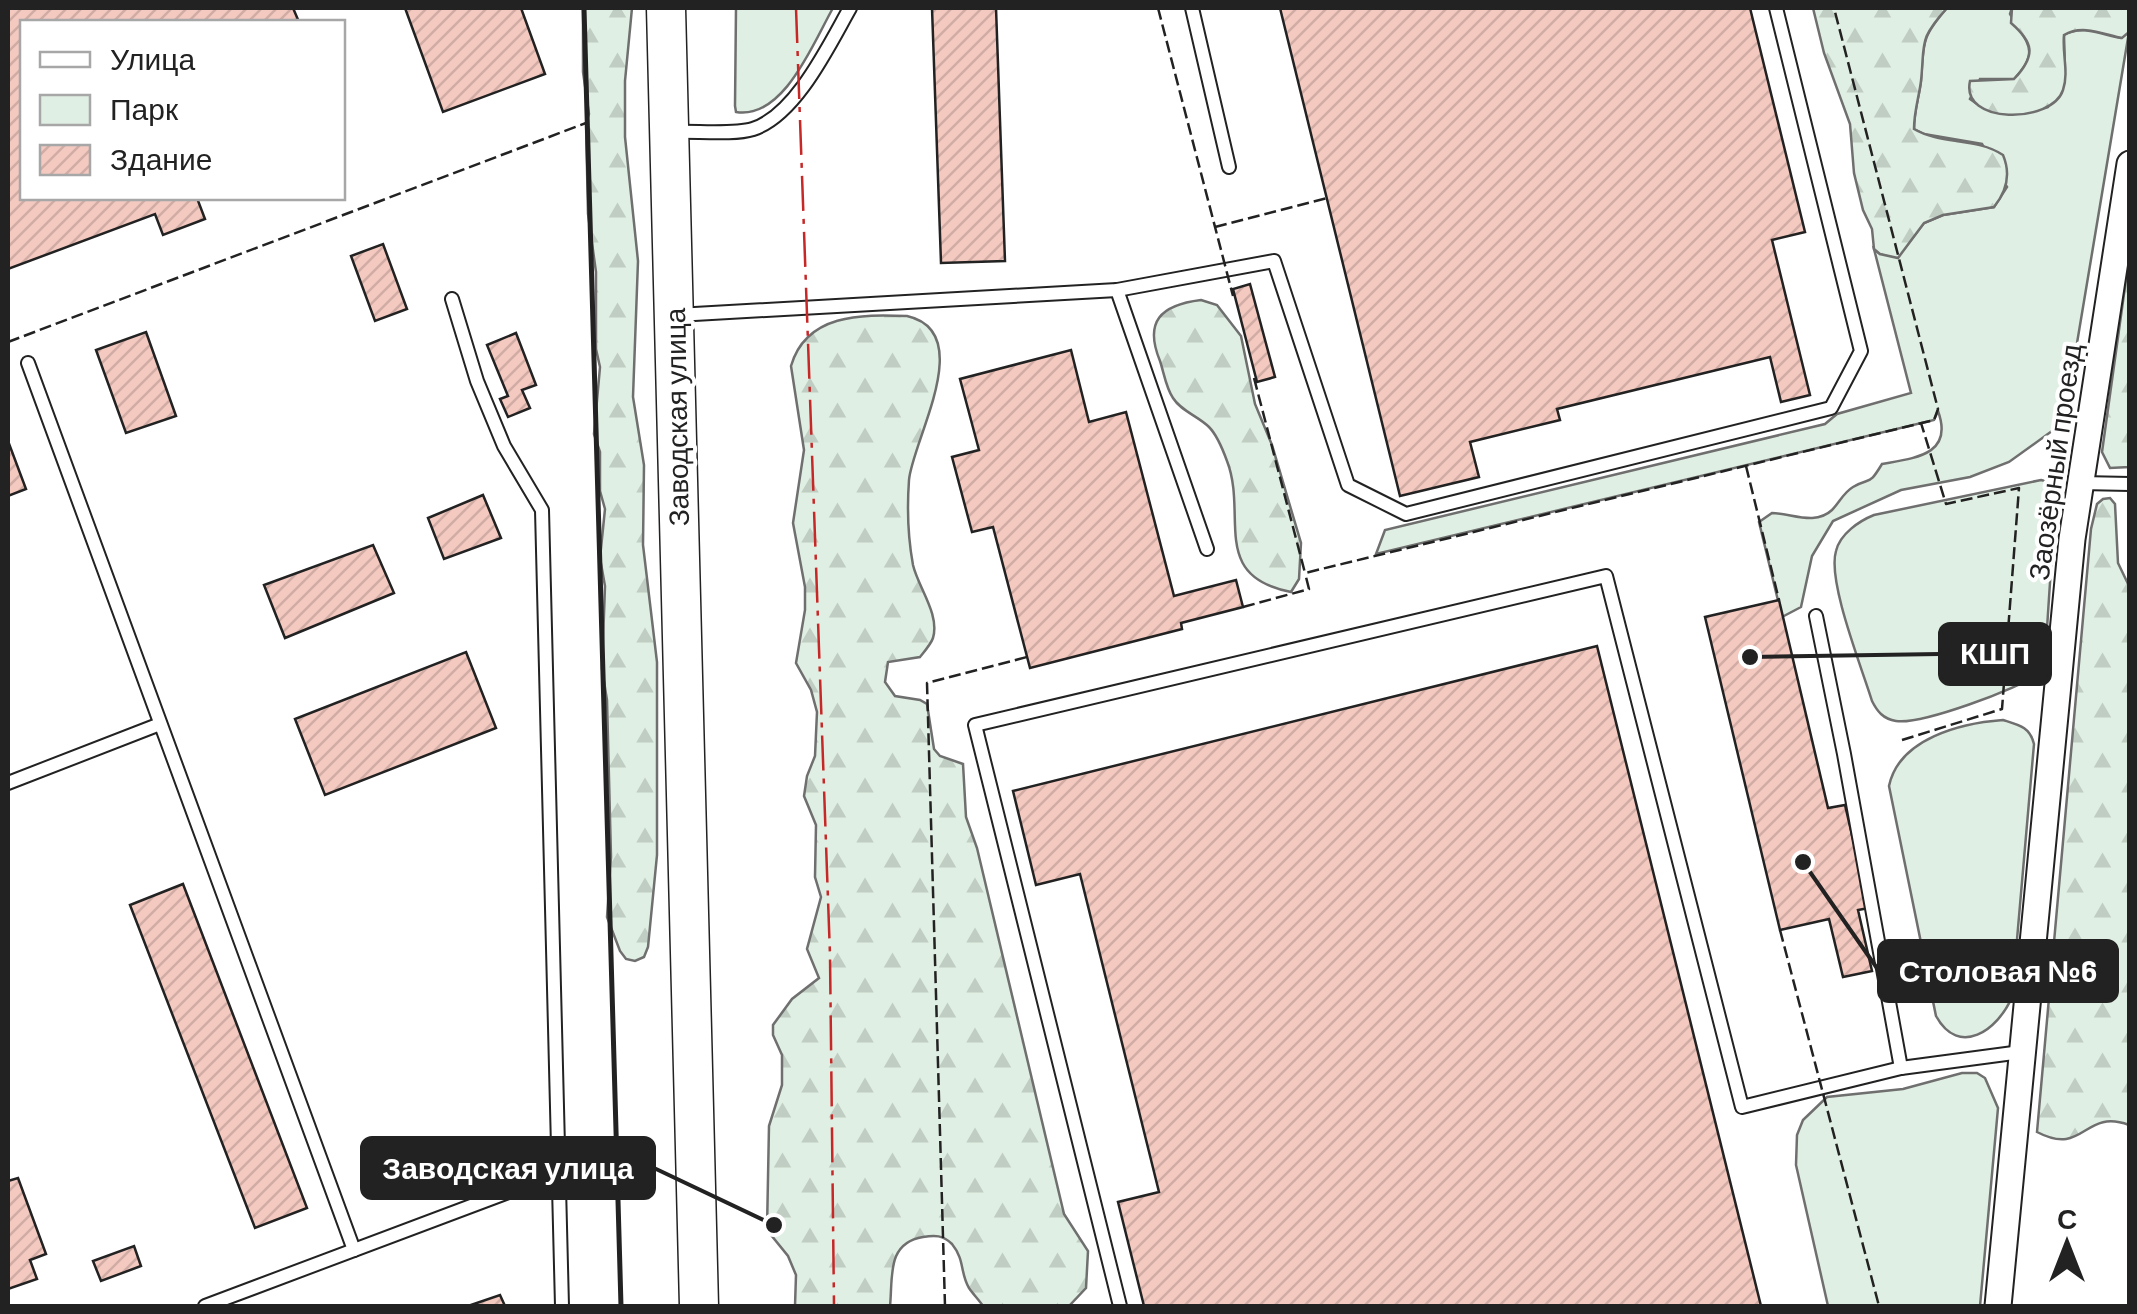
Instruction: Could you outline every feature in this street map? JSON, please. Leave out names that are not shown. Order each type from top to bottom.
[{"type":"street","name":"Заводская улица","points":[[666,8],[698,1306]]},
{"type":"street","name":"Заозёрный проезд","points":[[1998,1306],[2070,558],[2130,164]]},
{"type":"lane","points":[[670,132],[752,130],[778,116],[798,93],[850,8]]},
{"type":"lane","points":[[1192,8],[1229,166]]},
{"type":"lane","points":[[674,315],[1116,290],[1274,261],[1348,484],[1406,514],[1831,408],[1861,352],[1776,8]]},
{"type":"lane","points":[[1116,290],[1207,549]]},
{"type":"lane","points":[[452,299],[477,381],[504,446],[542,510],[562,1306]]},
{"type":"lane","points":[[28,362],[354,1250]]},
{"type":"lane","points":[[2081,483],[2130,484]]},
{"type":"lane","points":[[1120,1306],[975,725],[1606,576],[1742,1107],[1901,1068],[2021,1052]]},
{"type":"lane","points":[[1816,616],[1901,1068]]},
{"type":"lane","points":[[8,783],[160,724]]},
{"type":"lane","points":[[205,1306],[558,1174]]},
{"type":"green space","points":[[583,8],[632,8],[625,81],[625,137],[638,261],[633,397],[644,465],[643,545],[657,662],[657,855],[648,947],[644,957],[635,961],[626,959],[620,951],[607,917],[611,857],[607,700],[602,669],[605,586],[600,558],[605,509],[600,491],[600,452],[594,434],[600,367],[596,349],[596,272],[588,214],[589,114],[583,72]]},
{"type":"green space","points":[[736,8],[833,8],[807,58],[783,91],[769,104],[753,111],[736,112],[735,106]]},
{"type":"green space","points":[[1813,8],[1947,8],[1925,42],[1914,129],[2003,155],[2006,182],[1994,207],[1943,215],[1924,223],[1898,258],[1874,249],[1872,229],[1854,173],[1850,124],[1824,53]]},
{"type":"green space","points":[[1947,8],[2012,8],[2010,14],[2028,45],[2028,60],[2014,79],[1980,79],[1970,99],[1998,113],[2048,107],[2065,70],[2064,35],[2085,30],[2121,38],[2129,32],[2070,385],[2052,431],[2009,462],[1970,477],[1901,490],[1833,521],[1812,556],[1801,607],[1782,617],[1759,522],[1772,513],[1811,518],[1825,515],[1850,489],[1872,478],[1882,464],[1928,452],[1941,437],[1938,411],[1934,420],[1376,554],[1385,530],[1825,424],[1837,414],[1911,393],[1874,249],[1880,254],[1904,249],[1924,223],[1943,215],[1994,207],[2007,187],[1982,144],[1914,129],[1925,42]]},
{"type":"green space","points":[[2012,8],[2129,8],[2129,32],[2122,38],[2085,30],[2064,35],[2065,83],[2055,101],[2026,114],[1992,112],[1979,106],[1971,95],[1970,81],[2014,79],[2026,63],[2028,43],[2011,23]]},
{"type":"green space","points":[[2129,258],[2129,467],[2110,468],[2102,452]]},
{"type":"green space","points":[[1201,300],[1217,305],[1241,336],[1255,404],[1272,445],[1301,543],[1299,579],[1291,592],[1266,584],[1249,572],[1240,558],[1232,481],[1224,452],[1209,427],[1176,403],[1165,380],[1155,347],[1155,326],[1166,311]]},
{"type":"green space","points":[[907,316],[928,326],[938,343],[940,365],[913,462],[908,501],[913,565],[931,610],[934,629],[932,640],[920,657],[888,662],[885,682],[895,696],[927,704],[934,749],[940,756],[963,764],[966,817],[977,848],[1064,1214],[1088,1251],[1086,1288],[1069,1306],[983,1306],[966,1282],[952,1244],[935,1236],[911,1241],[897,1254],[890,1306],[795,1306],[796,1275],[788,1256],[767,1230],[769,1126],[782,1085],[782,1055],[773,1025],[792,999],[819,978],[807,949],[821,897],[815,877],[816,825],[804,796],[815,756],[817,712],[811,690],[796,663],[805,587],[793,523],[804,450],[791,366],[798,349],[822,327],[854,317]]},
{"type":"green space","points":[[2041,480],[2049,482],[2056,491],[2045,659],[2040,673],[2012,688],[1947,712],[1908,721],[1884,716],[1872,701],[1836,582],[1836,551],[1842,539],[1874,515]]},
{"type":"green space","points":[[2110,498],[2115,504],[2118,563],[2130,588],[2129,1125],[2102,1122],[2065,1139],[2037,1132],[2091,529],[2097,504]]},
{"type":"green space","points":[[2003,720],[2027,730],[2034,744],[2012,997],[1988,1029],[1966,1037],[1945,1029],[1936,1016],[1889,786],[1905,756],[1934,736]]},
{"type":"green space","points":[[1962,1073],[1977,1073],[1985,1078],[1998,1108],[1980,1306],[1828,1306],[1796,1165],[1797,1135],[1803,1120],[1827,1097],[1903,1089]]},
{"type":"building","points":[[8,8],[293,8],[298,20],[20,20],[20,200],[198,200],[205,219],[163,235],[155,214],[8,269]]},
{"type":"building","points":[[405,8],[521,8],[545,74],[443,112]]},
{"type":"building","points":[[932,8],[996,8],[1005,261],[941,263]]},
{"type":"building","points":[[1280,8],[1750,8],[1805,232],[1772,240],[1810,395],[1781,402],[1770,357],[1557,409],[1560,420],[1470,442],[1479,477],[1400,496]]},
{"type":"building","points":[[383,244],[407,309],[375,321],[351,256]]},
{"type":"building","points":[[1250,284],[1275,377],[1257,382],[1233,289]]},
{"type":"building","points":[[146,332],[176,416],[126,433],[96,350]]},
{"type":"building","points":[[516,333],[536,385],[522,390],[530,408],[508,417],[500,399],[508,396],[487,345]]},
{"type":"building","points":[[1071,350],[1089,422],[1126,412],[1174,596],[1236,580],[1243,607],[1181,623],[1182,629],[1030,668],[993,527],[972,532],[952,457],[979,450],[960,379]]},
{"type":"building","points":[[8,441],[26,489],[8,496]]},
{"type":"building","points":[[483,495],[501,538],[444,559],[428,518]]},
{"type":"building","points":[[373,545],[394,593],[285,638],[264,585]]},
{"type":"building","points":[[1779,600],[1828,808],[1845,805],[1869,908],[1858,910],[1872,971],[1843,977],[1829,919],[1780,930],[1705,617]]},
{"type":"building","points":[[1597,646],[1761,1306],[1144,1306],[1118,1202],[1159,1192],[1080,874],[1036,885],[1013,791]]},
{"type":"building","points":[[466,652],[496,728],[325,795],[295,719]]},
{"type":"building","points":[[183,884],[307,1208],[255,1228],[130,905]]},
{"type":"building","points":[[18,1178],[46,1254],[30,1260],[37,1279],[8,1289],[8,1181]]},
{"type":"building","points":[[134,1246],[141,1266],[101,1281],[93,1261]]},
{"type":"building","points":[[500,1295],[505,1306],[468,1306]]},
{"type":"fence","points":[[1158,8],[1233,296]]},
{"type":"fence","points":[[1254,378],[1305,573],[1934,420],[1938,409],[1834,8]]},
{"type":"fence","points":[[8,342],[586,123]]},
{"type":"fence","points":[[1215,227],[1327,198]]},
{"type":"fence","points":[[1902,740],[2002,709],[2019,488],[1946,504],[1921,423]]},
{"type":"fence","points":[[1746,466],[1779,600]]},
{"type":"fence","points":[[1243,607],[1309,589],[1305,573]]},
{"type":"fence","points":[[945,1306],[927,683],[1027,657]]},
{"type":"fence","points":[[1780,930],[1879,1306]]},
{"type":"wall","points":[[584,8],[621,1306]]},
{"type":"power","points":[[796,8],[830,955],[834,1306]]},
{"type":"place","name":"КШП","points":[[1750,657]]},
{"type":"place","name":"Столовая №6","points":[[1803,862]]},
{"type":"place","name":"Заводская улица","points":[[774,1225]]}]
